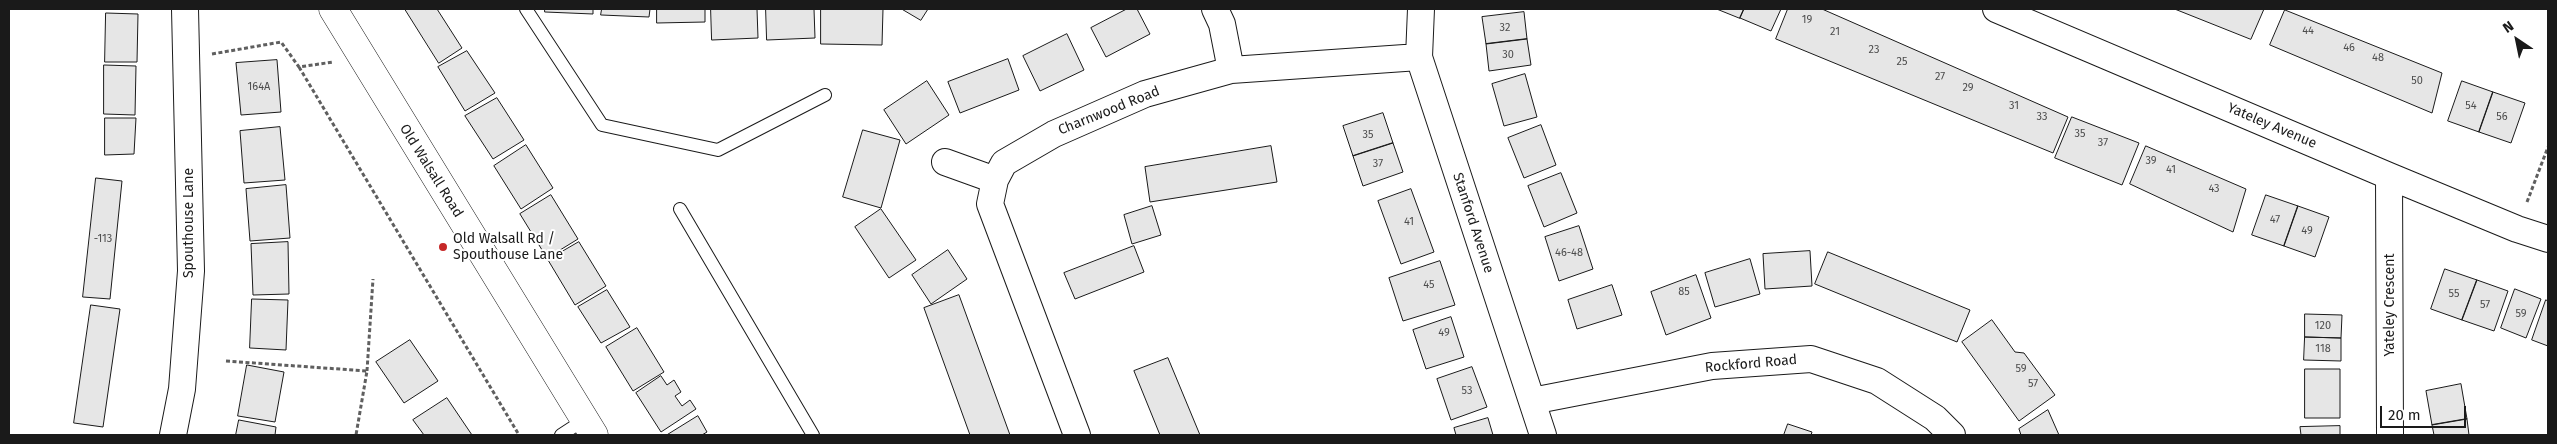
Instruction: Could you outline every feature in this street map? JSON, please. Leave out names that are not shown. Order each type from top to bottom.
[{"type":"main road","name":"Old Walsall Road","points":[[340,12],[362,58],[589,427]]},
{"type":"street","name":"Spouthouse Lane","points":[[173,435],[182,389],[191,271],[187,59],[184,9]]},
{"type":"street","points":[[1215,9],[1222,24],[1231,70]]},
{"type":"street","name":"Stanford Avenue","points":[[1421,9],[1419,57],[1544,435]]},
{"type":"street","name":"Yateley Avenue","points":[[1996,9],[2516,229],[2548,239]]},
{"type":"street","name":"Charnwood Road","points":[[1077,435],[990,204],[995,180],[1004,163],[1054,134],[1145,94],[1231,70],[1419,57]]},
{"type":"street","points":[[945,162],[995,180]]},
{"type":"street","name":"Yateley Crescent","points":[[2389,176],[2390,435]]},
{"type":"street","name":"Rockford Road","points":[[1532,401],[1712,366],[1810,358],[1877,381],[1935,418],[1952,435]]},
{"type":"lane","points":[[526,9],[602,125],[718,150],[825,95]]},
{"type":"lane","points":[[680,209],[813,435]]},
{"type":"lane","points":[[560,435],[589,427]]},
{"type":"path","points":[[187,59],[281,42],[299,66],[519,435]]},
{"type":"path","points":[[299,66],[362,58]]},
{"type":"path","points":[[2516,229],[2548,147]]},
{"type":"path","points":[[356,435],[366,371],[373,279]]},
{"type":"path","points":[[226,361],[366,371]]},
{"type":"building","points":[[405,9],[437,9],[462,48],[439,63]]},
{"type":"building","points":[[545,9],[593,9],[593,14],[545,12]]},
{"type":"building","points":[[602,9],[650,9],[649,17],[601,15]]},
{"type":"building","points":[[657,9],[705,9],[705,22],[657,23]]},
{"type":"building","points":[[711,9],[757,9],[758,38],[712,40]]},
{"type":"building","points":[[766,9],[814,9],[815,38],[767,40]]},
{"type":"building","points":[[821,9],[883,9],[882,45],[821,44]]},
{"type":"building","points":[[902,9],[928,9],[921,20]]},
{"type":"building","points":[[1127,9],[1137,9],[1150,34],[1106,57],[1091,28]]},
{"type":"building","points":[[1717,9],[1744,9],[1740,18]]},
{"type":"building","points":[[1744,9],[1781,9],[1771,31],[1740,18]]},
{"type":"building","points":[[1788,9],[1822,9],[2068,117],[2053,153],[1776,39]]},
{"type":"building","points":[[2175,9],[2264,9],[2251,39]]},
{"type":"building","points":[[2285,10],[2442,73],[2432,113],[2270,45]]},
{"type":"building","points":[[1524,12],[1527,39],[1486,44],[1482,17]]},
{"type":"building","points":[[106,13],[138,14],[137,62],[105,62]]},
{"type":"building","points":[[1067,34],[1084,70],[1040,91],[1023,56]]},
{"type":"building","points":[[1527,39],[1531,65],[1489,71],[1486,44]]},
{"type":"building","points":[[467,51],[495,93],[465,111],[438,67]]},
{"type":"building","points":[[1008,59],[1019,90],[960,113],[948,82]]},
{"type":"building","points":[[277,60],[281,112],[241,115],[236,63]]},
{"type":"building","points":[[104,65],[136,66],[135,115],[104,114]]},
{"type":"building","points":[[1525,74],[1537,117],[1504,126],[1492,84]]},
{"type":"building","points":[[927,81],[949,115],[906,144],[884,110]]},
{"type":"building","points":[[2462,81],[2493,92],[2479,132],[2448,121]]},
{"type":"building","points":[[2493,92],[2525,103],[2511,143],[2479,132]]},
{"type":"building","points":[[497,98],[524,140],[493,159],[465,116]]},
{"type":"building","points":[[1383,113],[1393,143],[1353,156],[1343,126]]},
{"type":"building","points":[[2072,117],[2139,143],[2122,185],[2055,158]]},
{"type":"building","points":[[105,118],[136,118],[134,154],[105,155]]},
{"type":"building","points":[[1541,125],[1556,165],[1524,178],[1508,138]]},
{"type":"building","points":[[280,127],[285,180],[244,183],[240,131]]},
{"type":"building","points":[[863,130],[900,140],[881,208],[843,197]]},
{"type":"building","points":[[1393,143],[1403,172],[1363,186],[1353,156]]},
{"type":"building","points":[[526,145],[553,188],[521,209],[494,166]]},
{"type":"building","points":[[1271,146],[1277,182],[1150,202],[1145,167]]},
{"type":"building","points":[[2146,146],[2246,189],[2233,232],[2130,184]]},
{"type":"building","points":[[1561,173],[1577,213],[1544,227],[1528,186]]},
{"type":"building","points":[[96,178],[122,181],[110,299],[83,297]]},
{"type":"building","points":[[286,185],[290,238],[250,241],[246,189]]},
{"type":"building","points":[[1411,189],[1434,252],[1401,264],[1378,201]]},
{"type":"building","points":[[551,195],[578,239],[547,258],[520,214]]},
{"type":"building","points":[[2266,195],[2298,206],[2284,246],[2252,235]]},
{"type":"building","points":[[1152,206],[1161,235],[1132,244],[1124,215]]},
{"type":"building","points":[[2298,206],[2329,217],[2315,257],[2284,246]]},
{"type":"building","points":[[881,209],[916,260],[889,278],[855,227]]},
{"type":"building","points":[[1579,226],[1593,269],[1559,281],[1545,237]]},
{"type":"building","points":[[288,242],[289,294],[253,295],[251,244]]},
{"type":"building","points":[[579,242],[606,286],[575,305],[548,260]]},
{"type":"building","points":[[1134,246],[1144,272],[1075,299],[1064,273]]},
{"type":"building","points":[[948,250],[967,279],[931,304],[912,275]]},
{"type":"building","points":[[1810,251],[1812,286],[1765,289],[1763,254]]},
{"type":"building","points":[[1828,252],[1970,310],[1957,342],[1815,284]]},
{"type":"building","points":[[1750,259],[1760,294],[1715,307],[1705,273]]},
{"type":"building","points":[[1440,261],[1455,305],[1403,321],[1389,278]]},
{"type":"building","points":[[2445,269],[2477,280],[2462,320],[2431,309]]},
{"type":"building","points":[[1696,275],[1711,318],[1666,335],[1651,292]]},
{"type":"building","points":[[2477,280],[2508,291],[2494,331],[2462,320]]},
{"type":"building","points":[[1612,285],[1622,315],[1577,329],[1568,300]]},
{"type":"building","points":[[2515,289],[2541,299],[2526,338],[2501,328]]},
{"type":"building","points":[[607,290],[630,327],[601,343],[578,307]]},
{"type":"building","points":[[959,295],[1010,435],[970,435],[924,308]]},
{"type":"building","points":[[252,299],[288,300],[286,350],[250,348]]},
{"type":"building","points":[[2546,300],[2548,301],[2548,346],[2532,340]]},
{"type":"building","points":[[91,305],[120,309],[103,427],[74,423]]},
{"type":"building","points":[[2305,314],[2342,315],[2341,338],[2305,337]]},
{"type":"building","points":[[1451,317],[1464,357],[1426,369],[1413,330]]},
{"type":"building","points":[[1992,320],[2015,352],[2024,353],[2055,395],[2019,421],[1962,342]]},
{"type":"building","points":[[637,328],[664,372],[633,391],[606,347]]},
{"type":"building","points":[[2305,337],[2341,338],[2341,361],[2304,360]]},
{"type":"building","points":[[410,340],[438,381],[404,403],[376,362]]},
{"type":"building","points":[[1168,358],[1200,435],[1160,435],[1134,371]]},
{"type":"building","points":[[247,365],[284,372],[275,422],[238,416]]},
{"type":"building","points":[[1472,367],[1487,407],[1451,420],[1437,379]]},
{"type":"building","points":[[2305,369],[2340,369],[2340,418],[2305,418]]},
{"type":"building","points":[[661,376],[667,385],[674,380],[681,392],[675,396],[682,406],[690,400],[696,409],[661,432],[636,393]]},
{"type":"building","points":[[2461,384],[2467,419],[2432,425],[2426,391]]},
{"type":"building","points":[[447,398],[472,435],[424,435],[413,420]]},
{"type":"building","points":[[2048,410],[2059,435],[2021,435],[2019,429]]},
{"type":"building","points":[[698,416],[707,432],[702,435],[667,435]]},
{"type":"building","points":[[1488,418],[1493,435],[1456,435],[1454,428]]},
{"type":"building","points":[[2467,419],[2469,435],[2434,435],[2432,425]]},
{"type":"building","points":[[239,420],[276,427],[275,435],[236,435]]},
{"type":"building","points":[[1788,424],[1812,432],[1811,435],[1784,435]]},
{"type":"building","points":[[2340,426],[2340,435],[2301,435],[2300,427]]},
{"type":"place","name":"Old Walsall Rd / Spouthouse Lane","points":[[443,247]]}]
